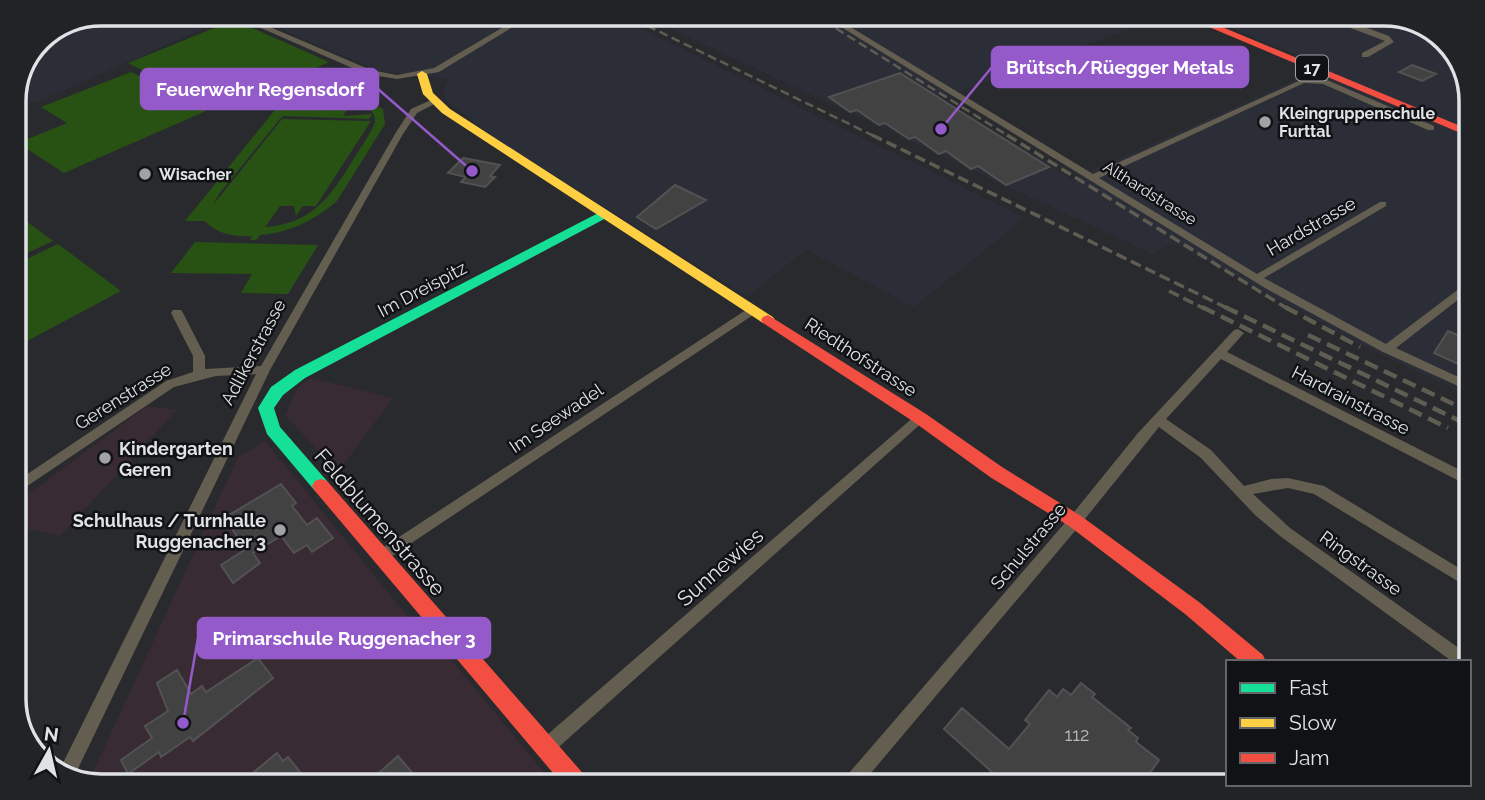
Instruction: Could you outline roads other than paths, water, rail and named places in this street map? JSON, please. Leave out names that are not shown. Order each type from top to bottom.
[{"type":"street","points":[[261,26],[369,72],[397,77],[422,74],[447,64],[510,26]]},
{"type":"street","name":"Althardstrasse","points":[[844,26],[1257,278],[1387,349],[1459,382]]},
{"type":"street","name":"17","points":[[1212,26],[1459,129]]},
{"type":"street","points":[[1354,26],[1390,42],[1366,55]]},
{"type":"street","points":[[422,74],[428,94],[434,102]]},
{"type":"street","points":[[1094,177],[1303,81],[1324,82],[1431,128]]},
{"type":"street","name":"Riedthofstrasse","points":[[434,102],[920,418],[996,472],[1075,521],[1192,608],[1254,660]]},
{"type":"street","name":"Adlikerstrasse","points":[[70,767],[264,370],[399,134],[414,111],[434,102]]},
{"type":"street","name":"Hardstrasse","points":[[1257,278],[1383,204]]},
{"type":"street","name":"Im Dreispitz","points":[[266,408],[277,391],[300,374],[604,214]]},
{"type":"street","points":[[1387,349],[1459,295]]},
{"type":"street","name":"Im Seewadel","points":[[381,556],[752,310]]},
{"type":"street","points":[[177,313],[199,356],[199,373]]},
{"type":"street","name":"Schulstrasse","points":[[862,774],[1143,436],[1238,333]]},
{"type":"street","name":"Hardrainstrasse","points":[[1220,354],[1459,476]]},
{"type":"street","name":"Gerenstrasse","points":[[26,482],[170,384],[199,373],[234,369],[264,370]]},
{"type":"street","name":"Feldblumenstrasse","points":[[266,408],[274,430],[569,774]]},
{"type":"street","name":"Sunnewies","points":[[546,747],[920,418]]},
{"type":"street","name":"Ringstrasse","points":[[1159,421],[1206,454],[1241,492],[1285,532],[1459,657]]},
{"type":"street","name":"Ringstrasse","points":[[1241,492],[1278,482],[1311,487],[1408,542],[1459,576]]},
{"type":"railway","points":[[648,26],[876,137]]},
{"type":"railway","points":[[832,26],[1010,137]]},
{"type":"railway","points":[[872,135],[1229,309]]},
{"type":"railway","points":[[1007,135],[1288,309]]},
{"type":"railway","points":[[1169,291],[1205,309]]},
{"type":"railway","points":[[1202,307],[1448,428]]},
{"type":"railway","points":[[1225,307],[1459,421]]},
{"type":"railway","points":[[1285,307],[1360,347]]},
{"type":"railway","points":[[1308,335],[1459,407]]},
{"type":"place","name":"Kleingruppenschule Furttal","points":[[1265,122]]},
{"type":"place","name":"Brütsch/Rüegger Metals","points":[[941,129]]},
{"type":"place","name":"Feuerwehr Regensdorf","points":[[472,171]]},
{"type":"place","name":"Wisacher","points":[[145,174]]},
{"type":"place","name":"Kindergarten Geren","points":[[105,458]]},
{"type":"place","name":"Schulhaus / Turnhalle Ruggenacher 3","points":[[280,530]]},
{"type":"place","name":"Primarschule Ruggenacher 3","points":[[183,723]]}]
